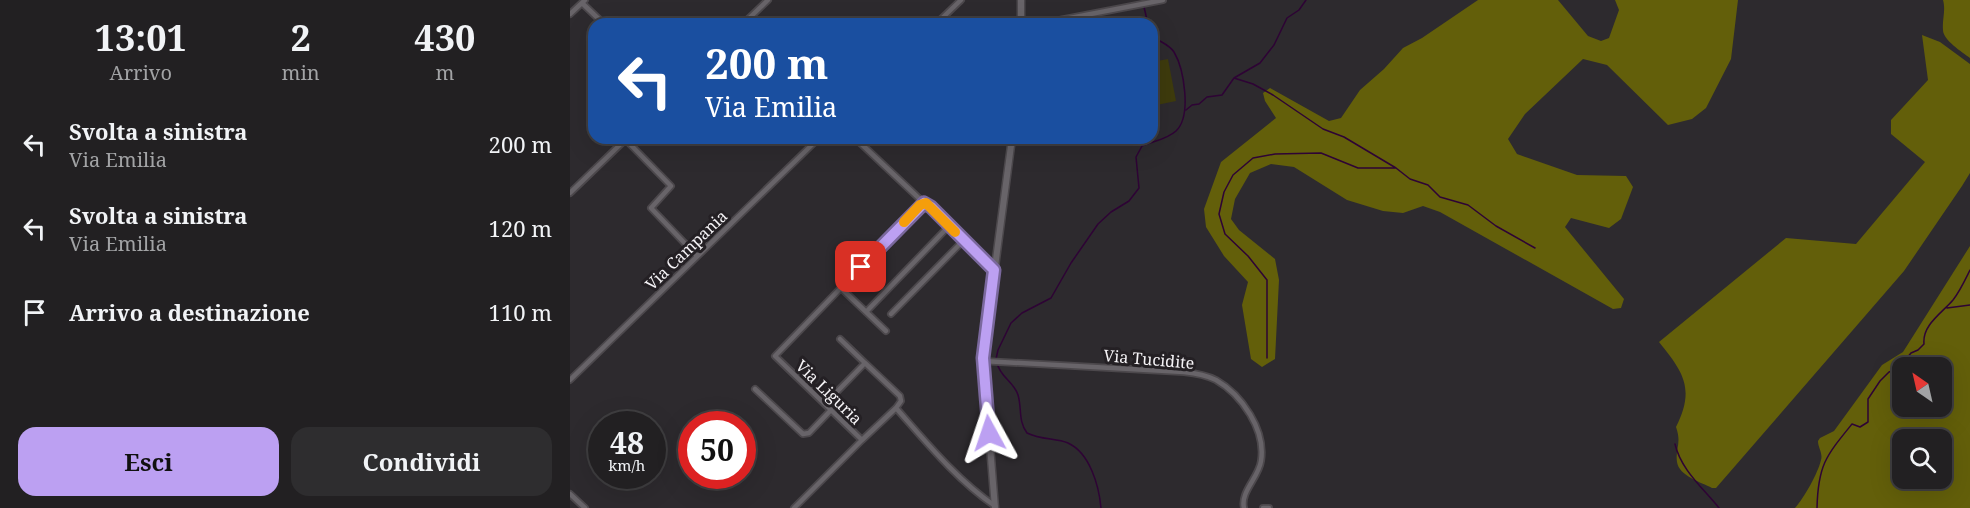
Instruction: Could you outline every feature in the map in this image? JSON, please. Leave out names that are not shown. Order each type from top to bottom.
[{"type":"main road","points":[[1021,0],[1021,18]]},
{"type":"main road","points":[[995,507],[987,361],[994,270],[1011,144]]},
{"type":"street","points":[[749,18],[768,0]]},
{"type":"street","points":[[942,18],[961,0]]},
{"type":"street","points":[[1071,18],[1163,0]]},
{"type":"street","points":[[570,14],[584,2],[599,18]]},
{"type":"street","points":[[570,193],[622,144]]},
{"type":"street","points":[[632,144],[671,186],[651,208],[697,256]]},
{"type":"street","name":"Via Campania","points":[[570,380],[813,144]]},
{"type":"street","points":[[861,144],[931,207],[994,270]]},
{"type":"street","points":[[886,331],[841,288],[924,203]]},
{"type":"street","points":[[866,312],[949,226]]},
{"type":"street","points":[[891,314],[960,244],[962,239]]},
{"type":"street","name":"Via Liguria","points":[[841,288],[776,356],[862,440],[896,408]]},
{"type":"street","points":[[840,339],[900,396],[901,401],[896,408],[955,472],[995,507]]},
{"type":"street","name":"Via Tucidite","points":[[987,361],[1184,372],[1214,379],[1228,388],[1249,412],[1259,437],[1261,461],[1244,498],[1244,508]]},
{"type":"street","points":[[825,404],[865,363]]},
{"type":"street","points":[[755,389],[803,434],[809,433],[831,410]]},
{"type":"street","points":[[794,508],[862,440]]},
{"type":"street","points":[[570,494],[585,508]]},
{"type":"street","points":[[1263,508],[1269,508]]},
{"type":"shaded area","points":[[1478,0],[1558,0],[1588,36],[1601,41],[1609,38],[1619,10],[1615,0],[1738,0],[1731,59],[1706,108],[1692,119],[1668,125],[1607,65],[1583,59],[1525,114],[1508,139],[1517,154],[1577,175],[1626,176],[1633,187],[1621,219],[1609,228],[1571,218],[1565,227],[1624,299],[1621,308],[1613,309],[1440,212],[1423,206],[1403,213],[1383,211],[1347,200],[1294,167],[1271,164],[1250,173],[1235,199],[1231,219],[1239,230],[1275,259],[1279,280],[1275,359],[1262,367],[1251,359],[1242,305],[1248,282],[1224,256],[1206,227],[1204,209],[1221,162],[1276,118],[1265,101],[1263,93],[1270,88],[1329,121],[1341,118],[1360,90],[1403,48],[1422,38]]},
{"type":"shaded area","points":[[1943,0],[1970,0],[1970,58],[1954,46],[1944,34]]},
{"type":"shaded area","points":[[1922,35],[1940,42],[1970,64],[1970,173],[1904,271],[1716,488],[1697,481],[1686,475],[1677,462],[1676,427],[1682,414],[1686,392],[1680,372],[1659,342],[1786,238],[1856,244],[1925,162],[1891,134],[1891,120],[1928,80]]},
{"type":"shaded area","points":[[1168,59],[1176,101],[1158,105],[1158,61]]},
{"type":"shaded area","points":[[1970,246],[1970,508],[1795,508],[1810,485],[1821,460],[1818,441],[1834,431],[1882,365],[1892,359],[1892,417],[1952,417],[1952,357],[1895,357],[1903,352]]},
{"type":"waterway","points":[[1186,110],[1207,97],[1222,95],[1234,78],[1260,63],[1274,45],[1287,18],[1299,10],[1306,0]]},
{"type":"waterway","points":[[1144,7],[1147,18]]},
{"type":"waterway","points":[[1158,40],[1172,49],[1178,60],[1185,92],[1185,104],[1181,124],[1176,131],[1158,140]]},
{"type":"waterway","points":[[1234,78],[1253,84],[1273,95],[1323,129],[1344,137],[1410,179],[1428,185],[1440,197],[1468,205],[1496,226],[1535,248]]},
{"type":"waterway","points":[[996,359],[1011,323],[1022,313],[1051,298],[1071,263],[1098,224],[1111,212],[1129,201],[1139,188],[1136,157],[1142,146],[1147,144]]},
{"type":"waterway","points":[[1267,358],[1267,280],[1248,256],[1225,234],[1219,214],[1224,192],[1233,175],[1253,158],[1275,154],[1321,153],[1358,168],[1396,168]]},
{"type":"waterway","points":[[1817,508],[1819,481],[1830,453],[1852,424],[1860,427],[1868,422],[1868,399],[1880,381],[1889,372],[1898,369],[1911,353],[1924,344],[1929,325],[1953,300],[1970,270]]},
{"type":"waterway","points":[[1947,308],[1970,305]]},
{"type":"waterway","points":[[997,363],[1001,372],[1016,390],[1022,424],[1027,433],[1068,443],[1082,454],[1092,471],[1101,508]]},
{"type":"waterway","points":[[1675,444],[1687,470],[1719,508]]},
{"type":"slow traffic","points":[[904,222],[920,205],[926,203],[955,232]]},
{"type":"route","points":[[861,267],[920,205],[926,203],[994,270],[983,358],[989,433]]}]
